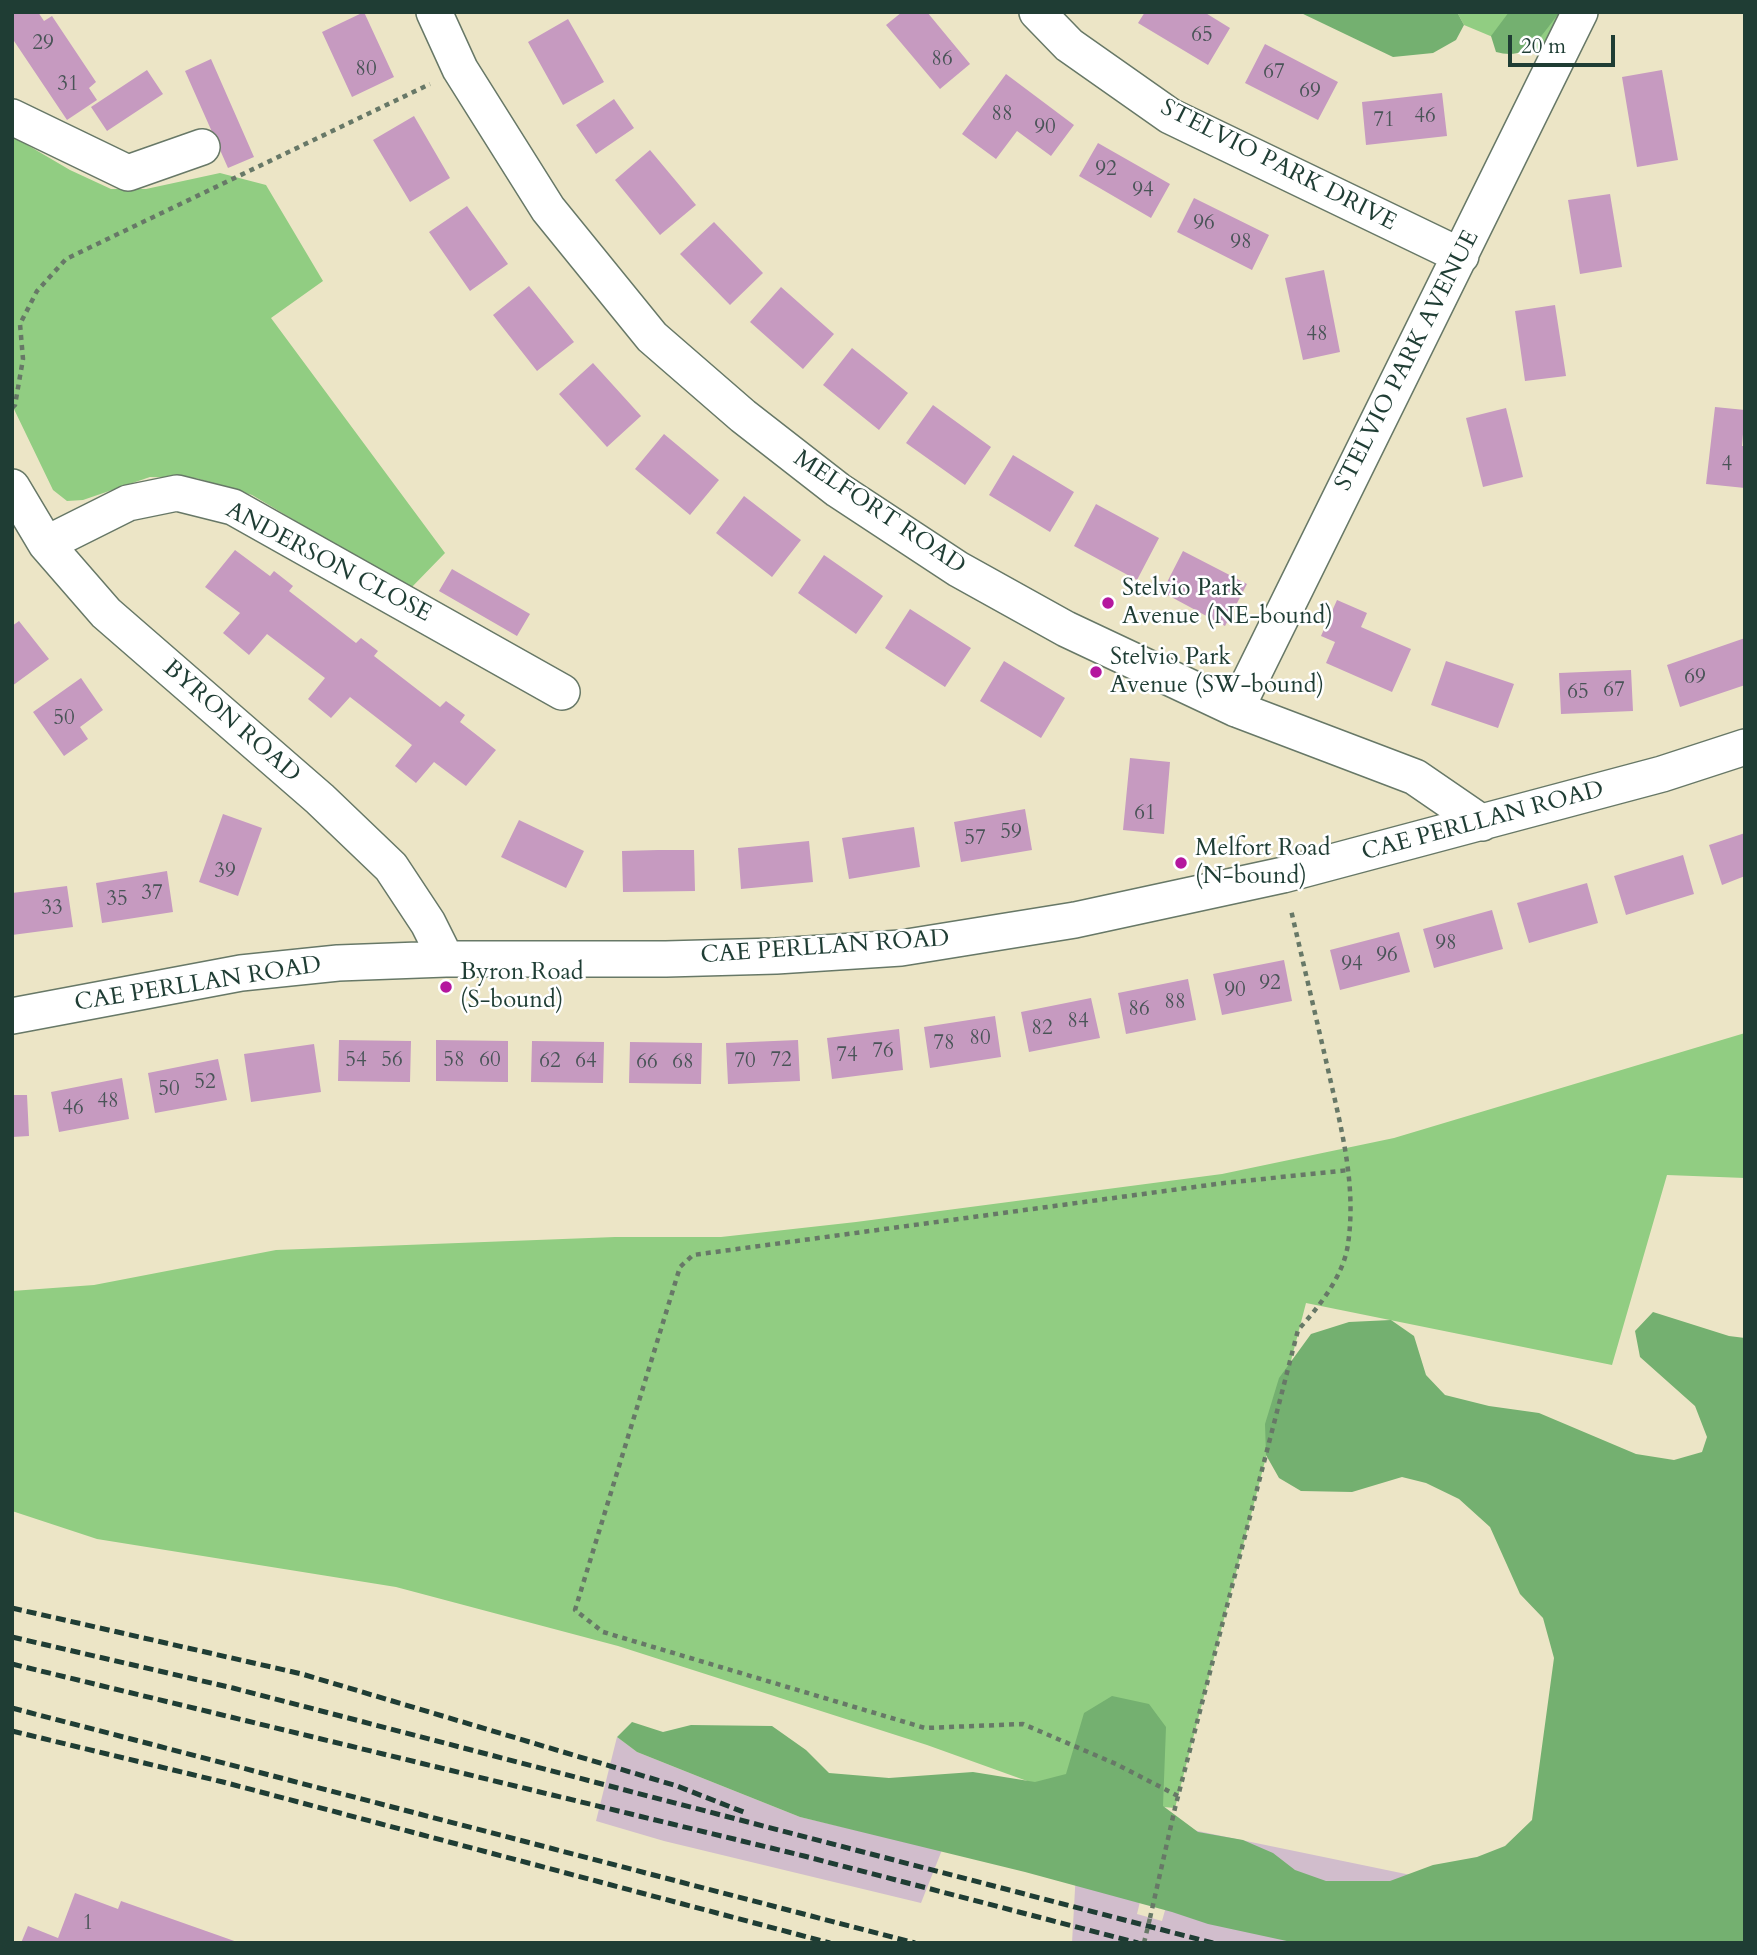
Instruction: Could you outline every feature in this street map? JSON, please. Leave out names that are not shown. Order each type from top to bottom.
[{"type":"street","name":"MELFORT ROAD","points":[[434,12],[460,69],[548,209],[652,337],[743,416],[838,490],[958,569],[1066,629],[1236,709],[1415,777],[1482,823]]},
{"type":"street","name":"STELVIO PARK DRIVE","points":[[1037,12],[1069,46],[1170,116],[1461,256]]},
{"type":"street","name":"STELVIO PARK AVENUE","points":[[1236,709],[1580,12]]},
{"type":"street","points":[[12,117],[128,173],[202,147]]},
{"type":"street","name":"BYRON ROAD","points":[[12,487],[46,544],[106,614],[320,799],[391,867],[428,923],[446,959]]},
{"type":"street","name":"ANDERSON CLOSE","points":[[46,544],[128,503],[177,493],[233,507],[562,692]]},
{"type":"street","name":"CAE PERLLAN ROAD","points":[[12,1016],[241,974],[338,963],[446,959],[666,959],[776,956],[901,948],[1075,920],[1283,875],[1662,774],[1745,747]]},
{"type":"path","points":[[12,408],[15,405],[23,359],[20,324],[37,291],[66,259],[460,69]]},
{"type":"path","points":[[1144,1943],[1178,1796],[1298,1330],[1314,1313],[1338,1274],[1348,1246],[1349,1170],[1283,875]]},
{"type":"path","points":[[1178,1796],[1116,1764],[1023,1724],[925,1728],[603,1632],[575,1610],[680,1267],[693,1255],[1224,1183],[1349,1170]]},
{"type":"shaded area","points":[[617,1737],[637,1752],[800,1817],[942,1850],[921,1903],[664,1841],[596,1821]]},
{"type":"shaded area","points":[[1080,1800],[1159,1823],[1137,1914],[1162,1921],[1188,1829],[1585,1911],[1716,1943],[1072,1943]]},
{"type":"green space","points":[[1299,12],[1457,12],[1464,25],[1456,40],[1433,53],[1393,57]]},
{"type":"green space","points":[[1457,12],[1580,12],[1555,63],[1464,25]]},
{"type":"green space","points":[[1509,12],[1560,12],[1540,38],[1526,50],[1508,54],[1496,52],[1491,36]]},
{"type":"green space","points":[[12,136],[70,170],[111,189],[146,189],[220,173],[266,185],[323,281],[271,318],[445,553],[410,589],[252,495],[196,478],[150,477],[83,500],[67,501],[53,490],[12,405]]},
{"type":"green space","points":[[1745,1033],[1745,1178],[1667,1175],[1612,1365],[1306,1303],[1175,1808],[1080,1800],[927,1745],[618,1646],[396,1587],[97,1539],[12,1511],[12,1291],[94,1285],[276,1250],[615,1237],[721,1237],[1222,1174],[1394,1138]]},
{"type":"green space","points":[[1653,1312],[1729,1336],[1745,1338],[1745,1943],[1296,1943],[1208,1924],[1025,1872],[800,1817],[637,1752],[617,1737],[632,1722],[663,1732],[691,1725],[772,1726],[806,1750],[829,1773],[889,1778],[973,1772],[1035,1782],[1066,1774],[1084,1713],[1112,1696],[1149,1704],[1166,1727],[1163,1806],[1198,1832],[1243,1840],[1273,1853],[1295,1870],[1326,1881],[1390,1881],[1433,1865],[1477,1857],[1505,1846],[1532,1820],[1554,1658],[1543,1618],[1520,1594],[1490,1527],[1459,1499],[1426,1483],[1402,1477],[1352,1492],[1301,1491],[1279,1478],[1266,1455],[1265,1424],[1279,1378],[1311,1334],[1349,1322],[1391,1320],[1414,1336],[1426,1375],[1445,1395],[1489,1406],[1539,1413],[1636,1454],[1674,1460],[1702,1452],[1707,1437],[1695,1406],[1640,1357],[1635,1331]]},
{"type":"building","points":[[12,12],[38,12],[44,21],[52,16],[96,82],[89,88],[97,100],[67,120],[12,38]]},
{"type":"building","points":[[364,12],[394,77],[352,97],[322,32]]},
{"type":"building","points":[[902,12],[927,12],[970,64],[940,89],[886,25]]},
{"type":"building","points":[[1145,12],[1204,12],[1230,28],[1208,65],[1138,23]]},
{"type":"building","points":[[568,19],[604,82],[563,105],[528,42]]},
{"type":"building","points":[[1265,44],[1338,82],[1318,120],[1245,83]]},
{"type":"building","points":[[211,59],[254,157],[228,168],[185,71]]},
{"type":"building","points":[[147,70],[163,94],[107,131],[91,107]]},
{"type":"building","points":[[1662,70],[1678,160],[1637,167],[1622,77]]},
{"type":"building","points":[[1006,74],[1074,125],[1051,156],[1017,131],[996,159],[962,134]]},
{"type":"building","points":[[1442,93],[1447,136],[1366,145],[1362,102]]},
{"type":"building","points":[[614,99],[634,128],[596,154],[576,125]]},
{"type":"building","points":[[414,116],[450,178],[410,202],[373,140]]},
{"type":"building","points":[[1098,143],[1170,184],[1151,218],[1079,176]]},
{"type":"building","points":[[650,150],[696,205],[660,235],[615,180]]},
{"type":"building","points":[[1610,194],[1622,267],[1580,274],[1568,200]]},
{"type":"building","points":[[1194,198],[1269,235],[1252,270],[1177,232]]},
{"type":"building","points":[[467,206],[508,264],[470,291],[429,232]]},
{"type":"building","points":[[714,222],[763,273],[730,305],[680,254]]},
{"type":"building","points":[[1324,270],[1340,352],[1303,360],[1285,278]]},
{"type":"building","points":[[529,286],[574,342],[537,371],[493,315]]},
{"type":"building","points":[[781,287],[834,334],[803,369],[750,322]]},
{"type":"building","points":[[1555,305],[1566,376],[1525,381],[1515,311]]},
{"type":"building","points":[[852,348],[908,393],[879,430],[823,385]]},
{"type":"building","points":[[593,363],[641,416],[607,447],[559,394]]},
{"type":"building","points":[[933,405],[991,447],[965,485],[906,443]]},
{"type":"building","points":[[1715,407],[1745,410],[1742,446],[1745,446],[1745,488],[1706,484]]},
{"type":"building","points":[[1506,408],[1523,477],[1483,487],[1466,418]]},
{"type":"building","points":[[664,434],[719,480],[690,515],[635,469]]},
{"type":"building","points":[[1013,455],[1074,492],[1050,532],[989,495]]},
{"type":"building","points":[[744,496],[801,540],[772,577],[716,533]]},
{"type":"building","points":[[1096,504],[1159,538],[1137,580],[1074,546]]},
{"type":"building","points":[[235,550],[270,576],[274,571],[293,586],[289,591],[356,643],[361,638],[378,651],[374,656],[440,707],[446,701],[465,715],[460,722],[496,750],[466,786],[434,762],[416,783],[395,766],[412,745],[350,697],[331,718],[308,699],[325,678],[267,634],[249,655],[223,633],[240,613],[205,587]]},
{"type":"building","points":[[1183,551],[1247,584],[1225,626],[1162,592]]},
{"type":"building","points":[[824,555],[883,596],[856,634],[798,593]]},
{"type":"building","points":[[452,569],[530,614],[517,636],[439,591]]},
{"type":"building","points":[[1337,600],[1367,613],[1361,627],[1411,649],[1392,692],[1326,663],[1335,642],[1321,636]]},
{"type":"building","points":[[910,609],[971,648],[945,687],[885,648]]},
{"type":"building","points":[[19,621],[49,659],[12,686],[12,626]]},
{"type":"building","points":[[1745,638],[1745,685],[1680,707],[1667,665]]},
{"type":"building","points":[[1004,661],[1065,698],[1041,738],[980,701]]},
{"type":"building","points":[[1446,661],[1514,684],[1498,728],[1431,705]]},
{"type":"building","points":[[1631,670],[1633,711],[1561,714],[1559,673]]},
{"type":"building","points":[[81,678],[103,710],[80,727],[88,739],[64,756],[33,712]]},
{"type":"building","points":[[1130,758],[1170,762],[1164,834],[1123,830]]},
{"type":"building","points":[[1025,809],[1032,850],[961,862],[954,822]]},
{"type":"building","points":[[223,814],[262,828],[238,896],[199,882]]},
{"type":"building","points":[[519,820],[584,851],[566,888],[501,857]]},
{"type":"building","points":[[914,827],[920,867],[849,879],[842,838]]},
{"type":"building","points":[[1745,833],[1745,876],[1722,885],[1709,845]]},
{"type":"building","points":[[809,841],[813,882],[741,889],[738,848]]},
{"type":"building","points":[[694,850],[695,891],[623,892],[622,851]]},
{"type":"building","points":[[1683,855],[1694,894],[1626,915],[1614,876]]},
{"type":"building","points":[[167,871],[173,912],[102,923],[96,883]]},
{"type":"building","points":[[1587,883],[1598,923],[1529,943],[1517,903]]},
{"type":"building","points":[[67,886],[73,927],[12,935],[12,893]]},
{"type":"building","points":[[1492,910],[1503,949],[1434,968],[1423,929]]},
{"type":"building","points":[[1399,932],[1410,972],[1340,990],[1330,950]]},
{"type":"building","points":[[1284,960],[1292,1001],[1222,1015],[1213,974]]},
{"type":"building","points":[[1188,979],[1196,1020],[1126,1034],[1118,993]]},
{"type":"building","points":[[1091,998],[1100,1038],[1029,1052],[1021,1012]]},
{"type":"building","points":[[995,1016],[1001,1057],[930,1068],[924,1027]]},
{"type":"building","points":[[899,1029],[903,1070],[832,1079],[827,1038]]},
{"type":"building","points":[[339,1040],[411,1041],[410,1082],[338,1081]]},
{"type":"building","points":[[436,1040],[508,1041],[508,1082],[436,1081]]},
{"type":"building","points":[[798,1040],[800,1081],[728,1084],[726,1043]]},
{"type":"building","points":[[532,1041],[604,1042],[603,1083],[531,1082]]},
{"type":"building","points":[[630,1042],[702,1043],[701,1084],[629,1083]]},
{"type":"building","points":[[314,1044],[321,1092],[251,1102],[244,1054]]},
{"type":"building","points":[[218,1059],[227,1100],[155,1113],[148,1073]]},
{"type":"building","points":[[122,1078],[129,1119],[59,1132],[51,1092]]},
{"type":"building","points":[[12,1095],[27,1095],[29,1136],[12,1137]]},
{"type":"building","points":[[75,1893],[118,1909],[121,1901],[240,1943],[21,1943],[28,1926],[58,1938]]},
{"type":"railway","points":[[12,1608],[302,1674],[677,1786],[746,1813]]},
{"type":"railway","points":[[12,1637],[233,1688],[1213,1943]]},
{"type":"railway","points":[[12,1664],[804,1856],[1138,1943]]},
{"type":"railway","points":[[12,1708],[915,1943]]},
{"type":"railway","points":[[12,1731],[223,1782],[830,1943]]},
{"type":"place","name":"Stelvio Park Avenue (NE-bound)","points":[[1108,603]]},
{"type":"place","name":"Stelvio Park Avenue (SW-bound)","points":[[1096,672]]},
{"type":"place","name":"Melfort Road (N-bound)","points":[[1181,863]]},
{"type":"place","name":"Byron Road (S-bound)","points":[[446,987]]}]
